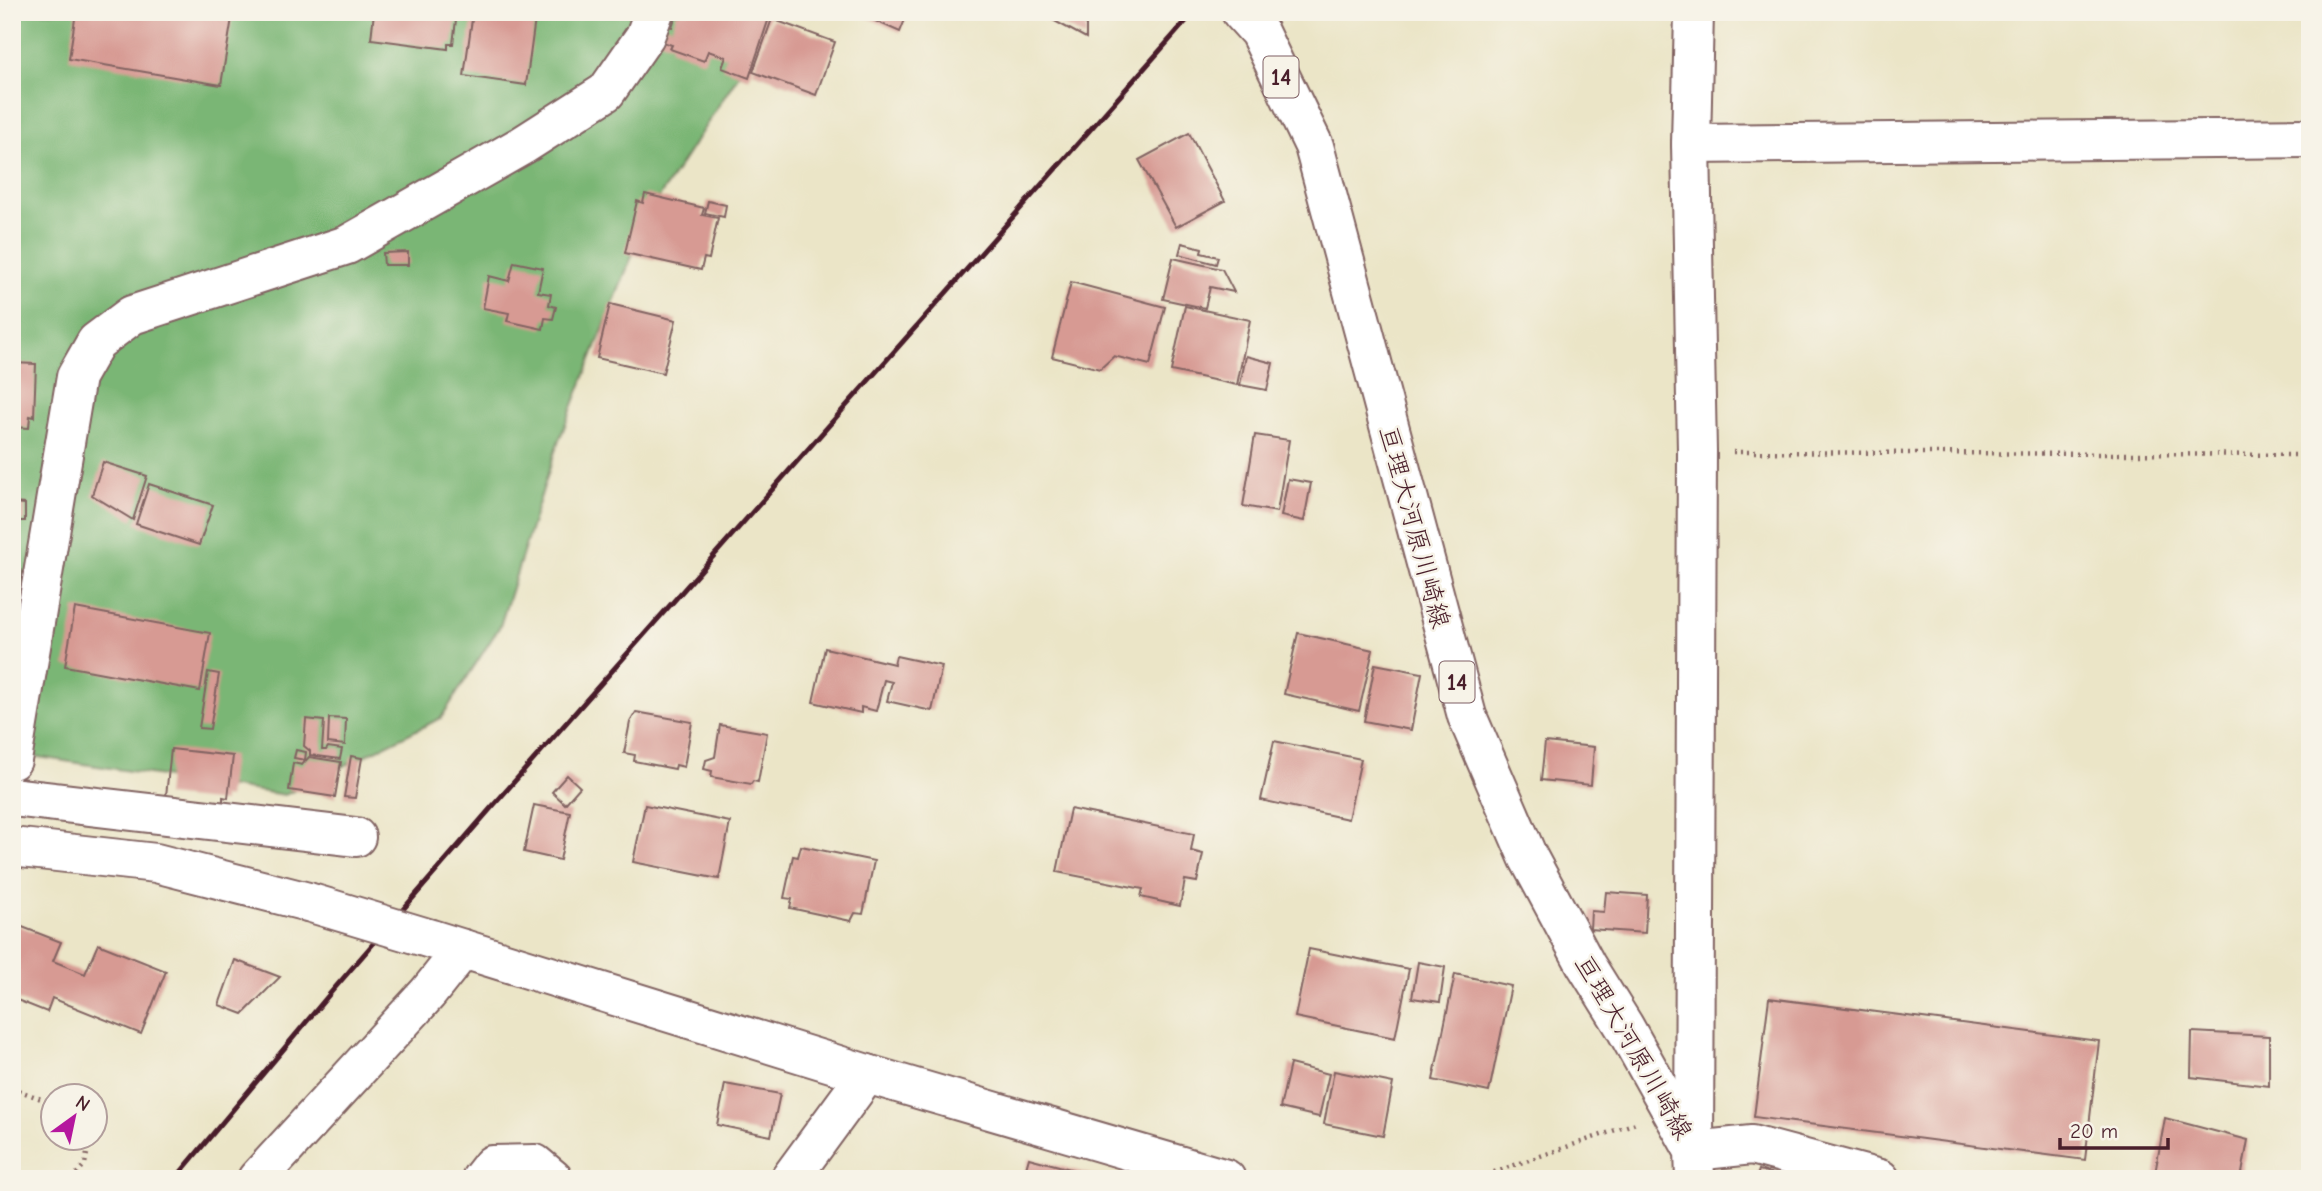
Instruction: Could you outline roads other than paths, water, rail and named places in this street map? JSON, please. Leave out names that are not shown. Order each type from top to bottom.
[{"type":"street","points":[[12,760],[76,377],[96,342],[132,315],[347,245],[523,145],[606,92],[645,36],[654,12]]},
{"type":"street","name":"亘理大河原川崎線","points":[[1241,12],[1259,32],[1314,146],[1467,716],[1528,857],[1586,965],[1672,1111],[1695,1165]]},
{"type":"street","points":[[1694,12],[1691,144],[1698,452],[1695,1165],[1752,1145],[1881,1179]]},
{"type":"street","points":[[1691,144],[2310,138]]},
{"type":"street","points":[[12,797],[356,837]]},
{"type":"street","points":[[12,847],[156,863],[308,902],[867,1074],[1226,1179]]},
{"type":"street","points":[[257,1179],[428,993],[447,944]]},
{"type":"street","points":[[790,1179],[867,1074]]},
{"type":"street","points":[[481,1179],[492,1165],[535,1164],[553,1179]]},
{"type":"railway","points":[[175,1179],[333,990],[491,808],[1194,12]]}]
